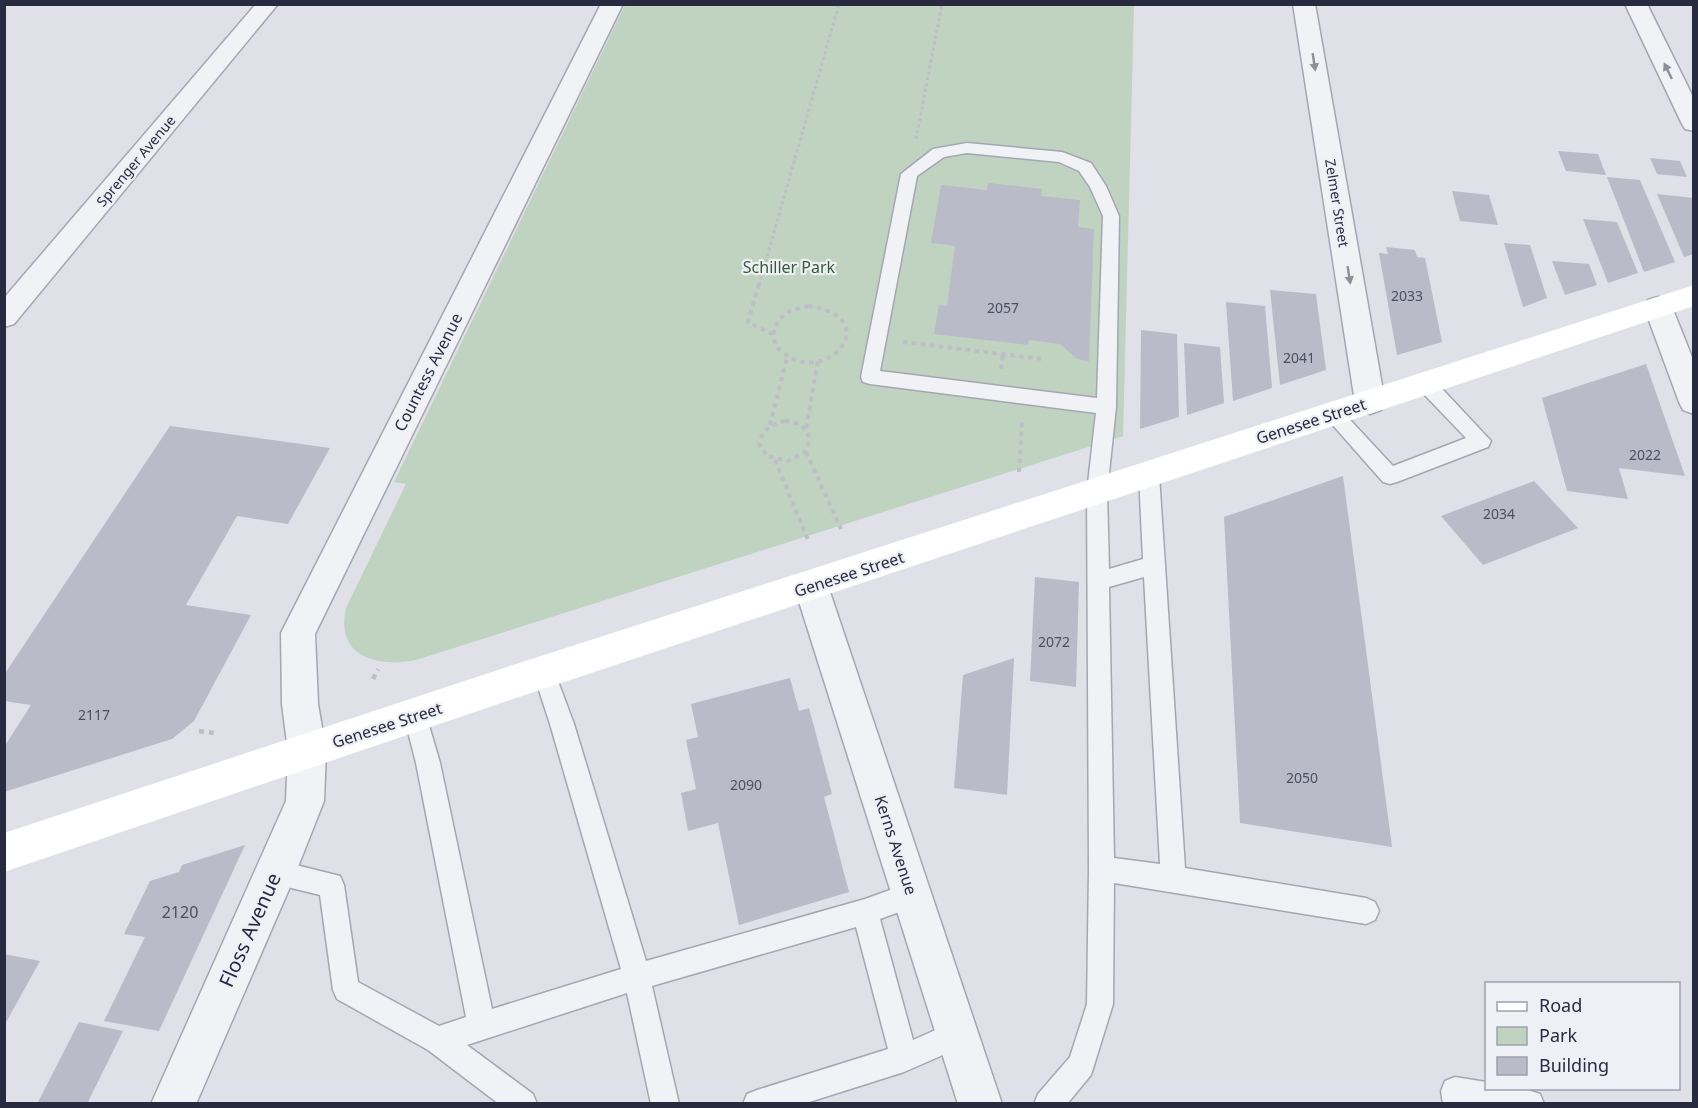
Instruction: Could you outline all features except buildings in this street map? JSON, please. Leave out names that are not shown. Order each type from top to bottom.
[{"type":"main road","name":"Genesee Street","points":[[4,853],[544,672],[1694,295]]},
{"type":"street","name":"Sprenger Avenue","points":[[4,317],[267,4]]},
{"type":"street","name":"Countess Avenue","points":[[307,751],[300,704],[298,633],[612,4]]},
{"type":"street","name":"Zelmer Street","points":[[1304,4],[1370,402]]},
{"type":"street","points":[[1636,4],[1694,124]]},
{"type":"street","points":[[1658,307],[1694,402]]},
{"type":"street","name":"Kerns Avenue","points":[[811,586],[980,1104]]},
{"type":"street","name":"Floss Avenue","points":[[173,1104],[276,873],[304,801],[307,751]]},
{"type":"lane","points":[[1048,1104],[1081,1065],[1100,1004],[1102,869],[1097,492],[1106,407],[1111,216],[1098,186],[1085,166],[1062,157],[967,148],[939,153],[909,174],[870,377],[1106,407]]},
{"type":"lane","points":[[1334,414],[1390,476],[1481,441],[1425,384]]},
{"type":"lane","points":[[1149,475],[1173,879]]},
{"type":"lane","points":[[1098,581],[1156,565]]},
{"type":"lane","points":[[544,672],[562,724],[637,977],[665,1104]]},
{"type":"lane","points":[[416,716],[482,1027]]},
{"type":"lane","points":[[1102,869],[1366,911]]},
{"type":"lane","points":[[276,873],[331,885],[346,990],[438,1040],[523,1104]]},
{"type":"lane","points":[[438,1040],[637,977],[865,912],[912,896]]},
{"type":"lane","points":[[865,912],[904,1058]]},
{"type":"lane","points":[[758,1104],[904,1058],[958,1034]]},
{"type":"lane","points":[[1457,1104],[1455,1091],[1530,1104]]},
{"type":"path","points":[[772,334],[748,322],[840,4]]},
{"type":"path","points":[[917,135],[942,4]]},
{"type":"path","points":[[816,306],[837,313],[845,323],[846,341],[833,356],[818,361],[802,362],[787,357],[777,349],[772,334],[780,317],[793,309],[816,306]]},
{"type":"path","points":[[892,341],[1002,356],[1043,359]]},
{"type":"path","points":[[770,425],[787,357]]},
{"type":"path","points":[[806,429],[800,424],[785,421],[770,425],[764,430],[759,444],[767,456],[774,460],[792,461],[806,452],[810,440],[806,429],[818,361]]},
{"type":"path","points":[[1018,472],[1023,419]]},
{"type":"path","points":[[806,452],[842,529]]},
{"type":"path","points":[[774,460],[808,540]]},
{"type":"path","points":[[373,680],[378,669]]},
{"type":"path","points":[[199,731],[214,733]]},
{"type":"green space","name":"Schiller Park","points":[[625,5],[1134,5],[1123,436],[416,660],[387,662],[374,660],[353,648],[347,638],[344,625],[346,608],[406,484],[394,482]]}]
